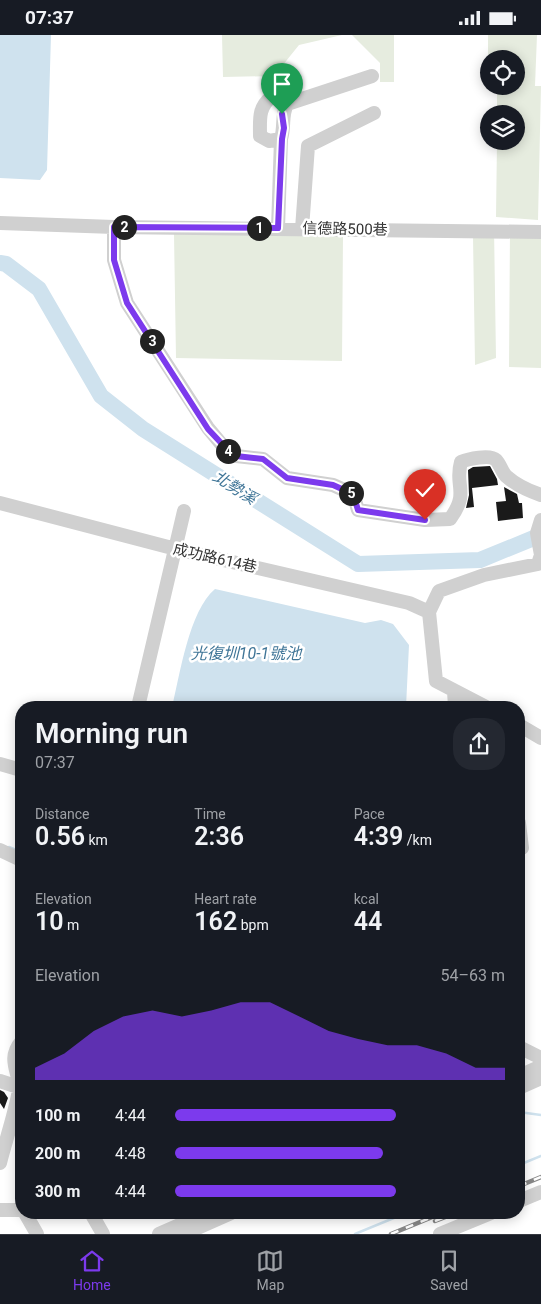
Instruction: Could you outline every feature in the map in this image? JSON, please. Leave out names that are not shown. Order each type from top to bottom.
[{"type":"street","points":[[278,228],[284,128],[282,114],[287,104],[372,76]]},
{"type":"street","points":[[272,96],[263,104],[260,135],[269,141],[282,139]]},
{"type":"street","points":[[302,229],[308,146],[374,113]]},
{"type":"street","name":"信德路500巷","points":[[0,223],[114,227],[541,231]]},
{"type":"street","points":[[114,227],[114,260],[127,303],[208,429],[236,456],[263,459],[292,479],[318,481],[345,490],[353,494],[358,510],[425,520],[450,519],[459,507],[462,488],[460,467],[461,462],[467,459],[492,458],[497,460],[507,477],[525,489],[541,495]]},
{"type":"street","name":"成功路614巷","points":[[0,503],[176,549],[409,603],[429,612]]},
{"type":"street","points":[[139,701],[184,511]]},
{"type":"street","points":[[474,701],[436,681],[429,612],[439,591],[484,575],[538,564],[541,555],[539,527]]},
{"type":"street","points":[[454,691],[455,701]]},
{"type":"street","points":[[525,729],[541,738]]},
{"type":"street","points":[[0,765],[15,769]]},
{"type":"street","points":[[0,850],[15,856]]},
{"type":"street","points":[[525,1050],[541,1058]]},
{"type":"street","points":[[15,1060],[15,1075]]},
{"type":"street","points":[[525,1074],[541,1067]]},
{"type":"street","points":[[525,1085],[541,1077]]},
{"type":"street","points":[[0,1081],[15,1086]]},
{"type":"street","points":[[0,1163],[15,1107]]},
{"type":"street","points":[[525,1199],[541,1192]]},
{"type":"street","points":[[0,1210],[15,1210]]},
{"type":"street","points":[[28,1219],[37,1234]]},
{"type":"street","points":[[94,1219],[103,1234]]},
{"type":"street","points":[[159,1234],[194,1219]]},
{"type":"street","points":[[184,1234],[218,1219]]},
{"type":"street","points":[[440,1234],[477,1219]]},
{"type":"shaded area","points":[[222,35],[342,35],[299,45],[274,76],[223,77]]},
{"type":"shaded area","points":[[352,35],[394,35],[394,82],[380,82],[380,63]]},
{"type":"shaded area","points":[[488,35],[537,35],[535,86],[541,86],[538,220],[496,217],[497,150],[525,150],[525,105],[497,105],[497,95],[525,95],[525,50],[488,50]]},
{"type":"shaded area","points":[[494,227],[496,358],[475,365],[473,236]]},
{"type":"shaded area","points":[[510,228],[541,229],[541,368],[509,367]]},
{"type":"shaded area","points":[[174,234],[343,236],[342,361],[176,358]]},
{"type":"water","points":[[0,35],[51,35],[47,170],[40,180],[0,178]]},
{"type":"water","name":"光復圳10-1號池","points":[[215,589],[365,623],[381,620],[393,624],[409,645],[406,701],[173,701],[192,627],[206,599]]},
{"type":"building","points":[[490,466],[498,485],[472,488],[474,507],[466,508],[469,495],[468,470],[473,467]]},
{"type":"building","points":[[504,487],[517,494],[519,503],[522,503],[523,518],[498,521],[496,502],[506,501]]},
{"type":"building","points":[[0,1090],[8,1098],[4,1109],[0,1103]]},
{"type":"waterway","name":"北勢溪","points":[[0,263],[6,264],[39,289],[101,396],[143,429],[358,564],[480,560],[541,535]]},
{"type":"waterway","points":[[9,847],[15,850]]},
{"type":"waterway","points":[[525,1113],[541,1115]]},
{"type":"waterway","points":[[525,1163],[541,1156]]},
{"type":"waterway","points":[[355,1234],[391,1219]]},
{"type":"railway","points":[[525,1184],[541,1177]]},
{"type":"railway","points":[[391,1234],[427,1219]]},
{"type":"railway","points":[[435,1221],[440,1219]]},
{"type":"route","points":[[282,114],[284,128],[278,228],[114,227],[114,260],[118,278],[127,303],[148,333],[160,355],[208,429],[230,452],[243,458],[263,459],[287,478],[318,481],[345,490],[353,494],[358,510],[425,520]]}]
